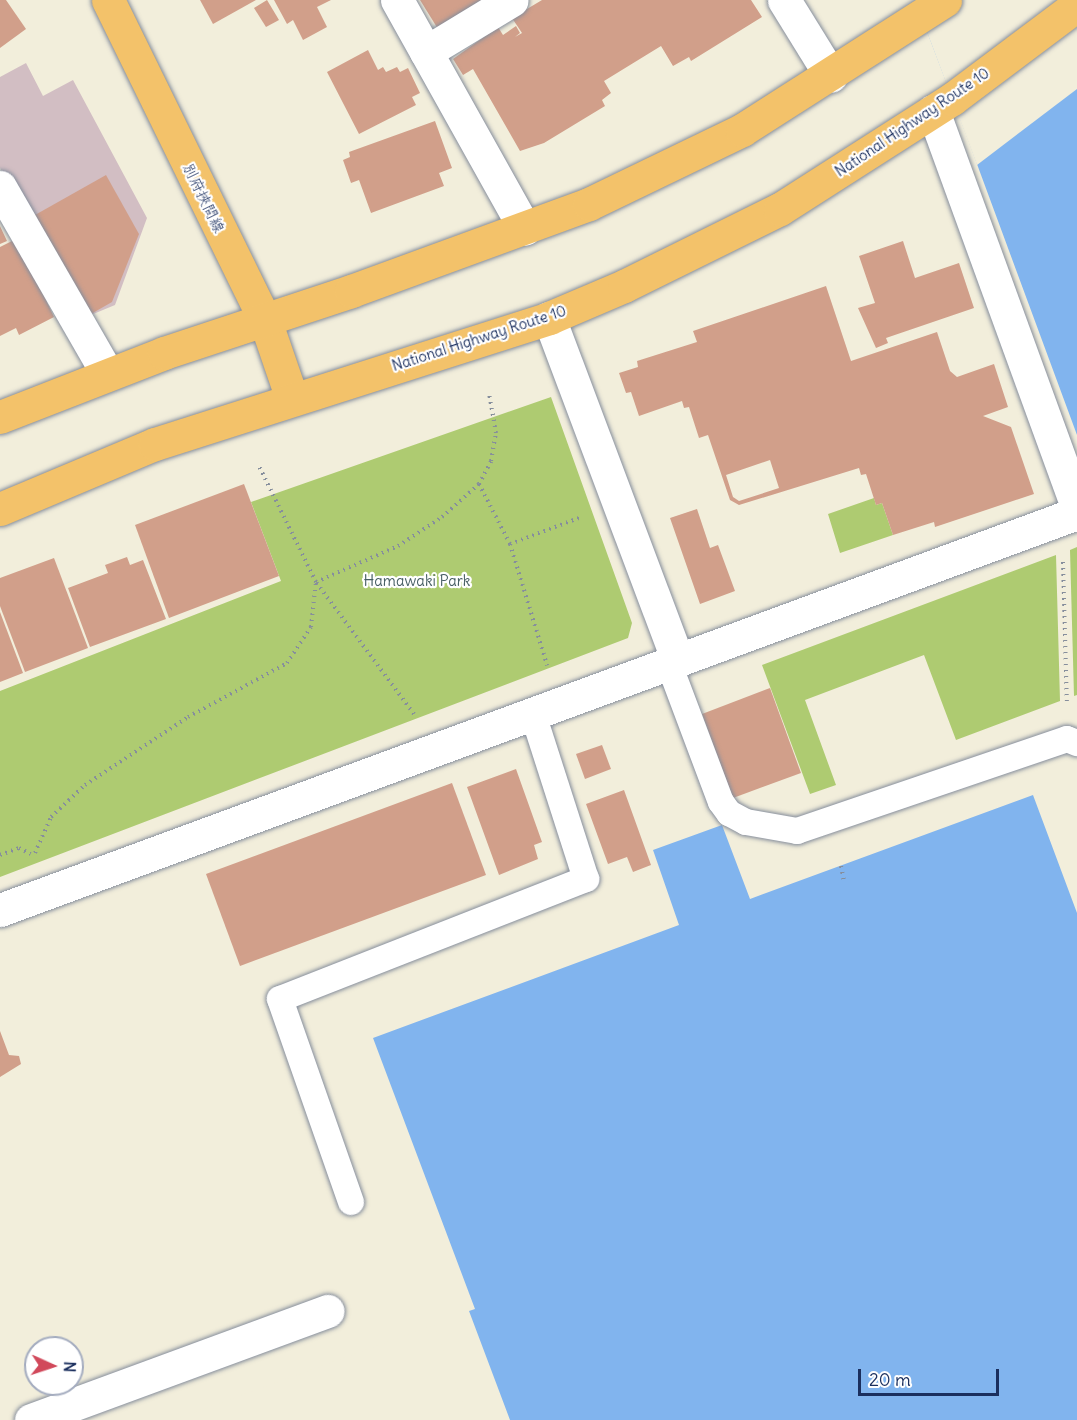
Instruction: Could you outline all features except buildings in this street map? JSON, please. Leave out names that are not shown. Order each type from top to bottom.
[{"type":"main road","name":"別府挾間線","points":[[108,0],[265,320],[292,399]]},
{"type":"main road","name":"National Highway Route 10","points":[[0,509],[155,444],[549,318],[624,286],[780,209],[943,105],[1077,5]]},
{"type":"main road","points":[[0,417],[107,373],[525,229],[670,167],[742,130],[934,9]]},
{"type":"street","points":[[398,0],[525,229]]},
{"type":"street","points":[[426,52],[512,0]]},
{"type":"street","points":[[784,0],[831,76]]},
{"type":"street","points":[[0,910],[1070,513],[943,105]]},
{"type":"street","points":[[0,187],[107,373]]},
{"type":"street","points":[[549,318],[618,502],[673,662]]},
{"type":"street","points":[[32,1420],[328,1311]]},
{"type":"lane","points":[[673,662],[721,802],[729,813],[746,822],[797,831],[1072,741]]},
{"type":"lane","points":[[351,1202],[280,999],[586,879],[546,709]]},
{"type":"path","points":[[316,582],[398,546],[442,517],[479,484],[491,461],[496,433],[489,395]]},
{"type":"path","points":[[258,464],[316,582],[417,720],[431,752]]},
{"type":"path","points":[[479,484],[510,544],[546,709]]},
{"type":"path","points":[[510,544],[618,502]]},
{"type":"path","points":[[1070,513],[1063,553],[1072,741]]},
{"type":"path","points":[[34,856],[51,817],[85,786],[160,734],[287,663],[311,627],[316,582]]},
{"type":"path","points":[[841,866],[844,882]]},
{"type":"shaded area","points":[[26,63],[43,96],[73,80],[147,218],[115,305],[86,317],[0,168],[0,77]]},
{"type":"green space","name":"Hamawaki Park","points":[[551,397],[632,623],[628,638],[0,877],[0,691],[281,581],[251,502]]},
{"type":"green space","points":[[874,498],[876,505],[882,503],[893,535],[840,553],[828,514]]},
{"type":"green space","points":[[1077,547],[1077,695],[1074,696],[1070,550]]},
{"type":"green space","points":[[1056,555],[1060,701],[956,740],[924,655],[805,700],[836,785],[810,794],[762,665]]},
{"type":"water","points":[[915,0],[1077,0],[1077,435],[967,137]]},
{"type":"water","points":[[1033,795],[1077,913],[1077,1420],[510,1420],[469,1311],[475,1309],[373,1038],[679,925],[653,850],[722,825],[750,899]]},
{"type":"pier","points":[[915,0],[1077,0],[1077,89],[977,165]]},
{"type":"pier","points":[[434,1325],[469,1420],[173,1420]]}]
